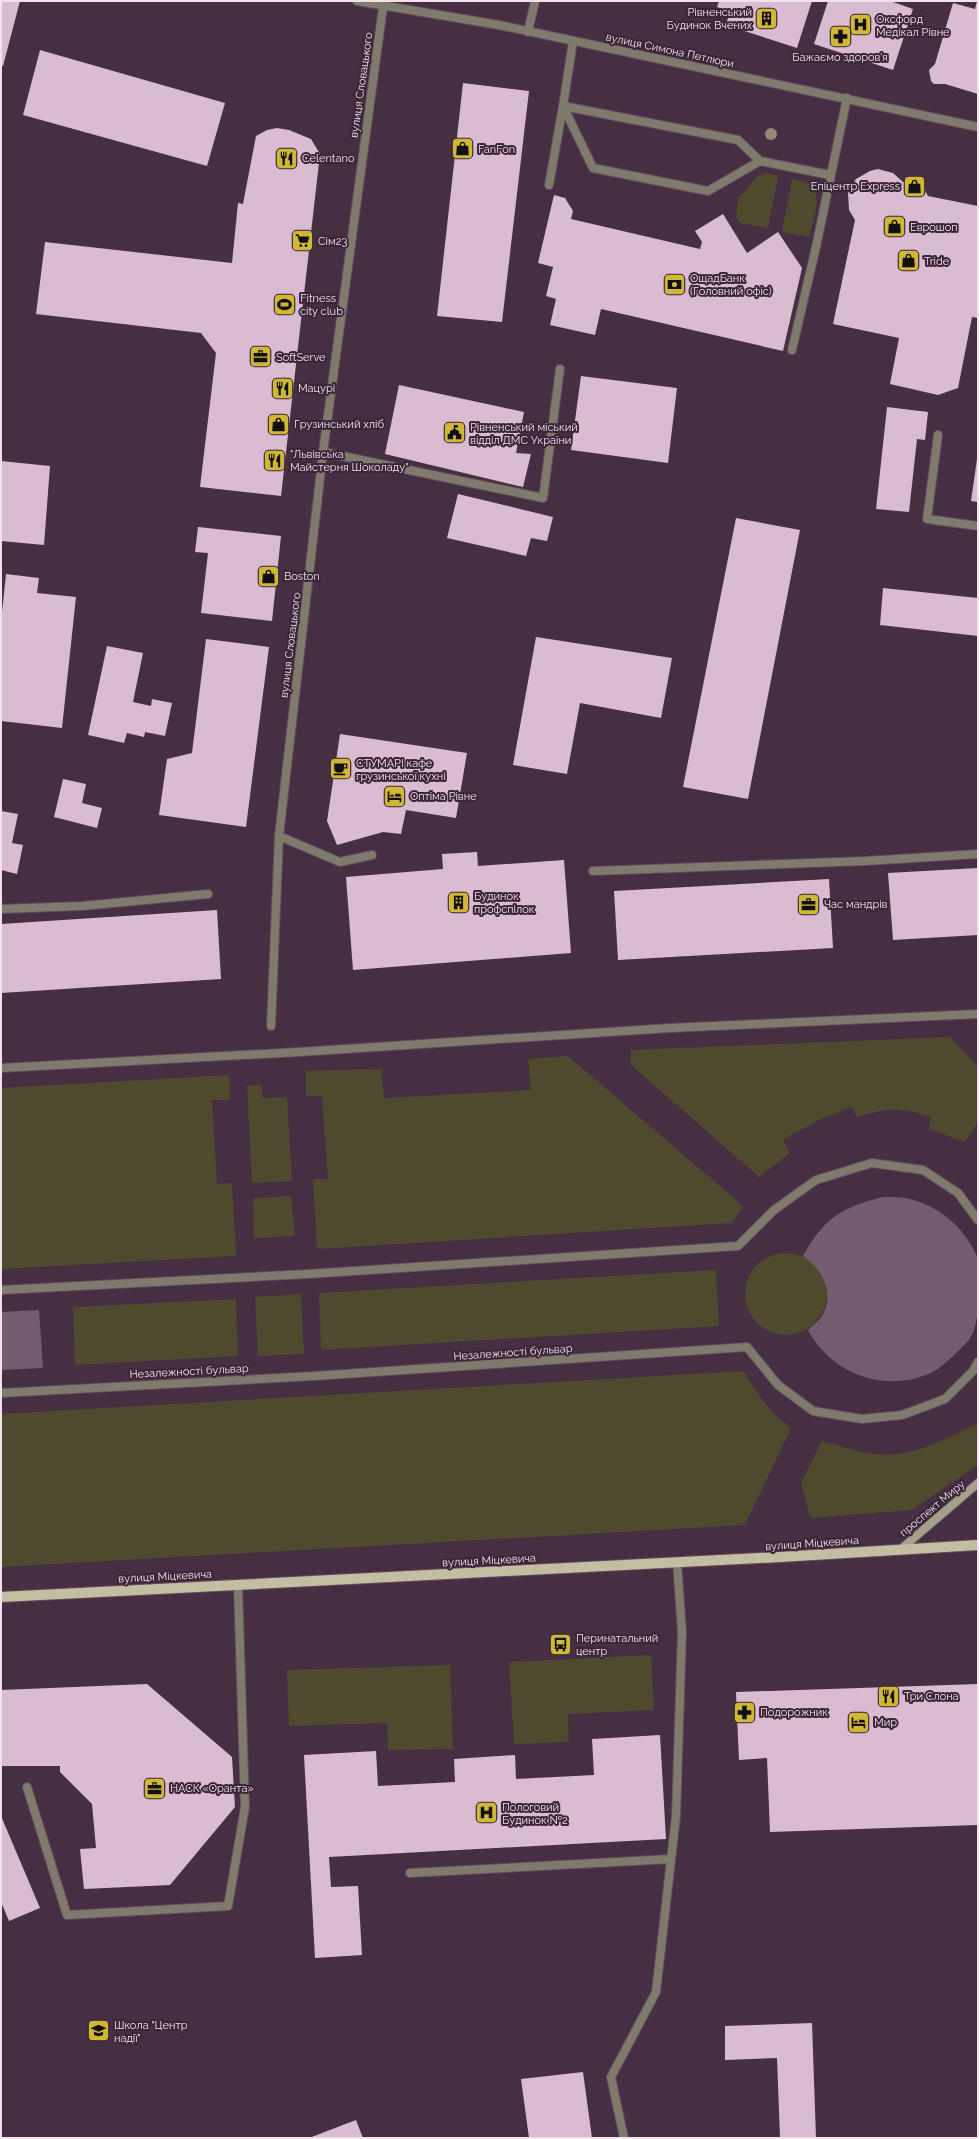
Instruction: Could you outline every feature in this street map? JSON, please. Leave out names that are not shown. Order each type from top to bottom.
[{"type":"main road","name":"вулиця Міцкевича","points":[[1,1597],[780,1557],[978,1545]]},
{"type":"street","name":"вулиця Симона Петлюри","points":[[357,1],[573,41],[847,98],[978,128]]},
{"type":"street","points":[[528,32],[534,1]]},
{"type":"street","name":"вулиця Словацького","points":[[271,1026],[279,836],[323,452],[383,6]]},
{"type":"street","points":[[549,185],[564,106],[573,41]]},
{"type":"street","points":[[792,350],[847,98]]},
{"type":"street","points":[[564,106],[738,140],[760,161],[830,175]]},
{"type":"street","points":[[564,106],[593,168],[708,191],[760,161]]},
{"type":"street","points":[[323,452],[543,498],[560,369]]},
{"type":"street","points":[[938,434],[927,519],[978,526]]},
{"type":"street","points":[[279,836],[340,862],[372,855]]},
{"type":"street","points":[[593,870],[865,861],[978,854]]},
{"type":"street","points":[[1,909],[82,906],[208,894]]},
{"type":"street","points":[[1,1068],[300,1052],[670,1028],[978,1014]]},
{"type":"street","points":[[1,1290],[308,1274],[738,1246],[774,1210],[816,1180],[872,1163],[924,1170],[958,1193],[978,1220]]},
{"type":"street","name":"Незалежності бульвар","points":[[1,1393],[314,1376],[747,1347],[778,1385],[813,1411],[862,1420],[902,1415],[945,1399],[973,1371],[978,1362]]},
{"type":"street","name":"проспект Миру","points":[[900,1549],[978,1483]]},
{"type":"street","points":[[624,2138],[610,2076],[656,1992],[676,1816],[682,1632],[677,1562]]},
{"type":"street","points":[[27,1787],[67,1915],[228,1906],[245,1807],[238,1585]]},
{"type":"street","points":[[410,1873],[671,1859]]},
{"type":"shaded area","points":[[767,173],[778,176],[768,228],[740,223],[736,217],[739,196],[747,190],[753,180]]},
{"type":"shaded area","points":[[792,179],[804,182],[811,186],[815,193],[817,200],[816,209],[809,237],[782,232]]},
{"type":"shaded area","points":[[950,1037],[978,1067],[978,1122],[965,1142],[929,1129],[931,1117],[902,1110],[886,1110],[857,1117],[852,1107],[821,1119],[783,1140],[790,1153],[759,1177],[631,1065],[631,1050]]},
{"type":"shaded area","points":[[568,1056],[743,1206],[732,1223],[317,1249],[313,1179],[328,1179],[322,1096],[306,1096],[306,1071],[381,1069],[384,1098],[531,1090],[528,1059]]},
{"type":"shaded area","points":[[229,1075],[230,1100],[212,1100],[217,1184],[232,1183],[236,1256],[1,1269],[1,1088]]},
{"type":"shaded area","points":[[261,1085],[263,1098],[287,1097],[292,1181],[252,1183],[247,1086]]},
{"type":"shaded area","points":[[291,1196],[295,1236],[254,1238],[253,1198]]},
{"type":"shaded area","points":[[883,1197],[900,1197],[910,1199],[921,1202],[942,1213],[960,1229],[973,1248],[978,1259],[977,1317],[969,1340],[957,1353],[937,1370],[915,1378],[897,1381],[879,1380],[862,1376],[846,1369],[831,1359],[818,1346],[808,1330],[822,1316],[826,1307],[827,1291],[821,1275],[803,1256],[819,1232],[836,1216],[856,1205]]},
{"type":"shaded area","points":[[786,1253],[802,1256],[815,1265],[824,1278],[827,1294],[824,1310],[815,1323],[802,1332],[786,1335],[770,1332],[757,1323],[748,1310],[745,1294],[748,1278],[757,1265],[770,1256]]},
{"type":"shaded area","points":[[716,1270],[719,1326],[321,1350],[319,1293]]},
{"type":"shaded area","points":[[301,1294],[304,1354],[258,1356],[255,1297]]},
{"type":"shaded area","points":[[236,1299],[238,1356],[75,1365],[73,1307]]},
{"type":"shaded area","points":[[39,1310],[43,1368],[1,1370],[1,1312]]},
{"type":"shaded area","points":[[744,1371],[764,1402],[791,1428],[745,1525],[1,1567],[1,1414]]},
{"type":"shaded area","points":[[978,1423],[978,1465],[912,1510],[810,1518],[801,1483],[822,1441],[867,1453],[882,1455],[896,1454],[911,1452],[925,1447]]},
{"type":"shaded area","points":[[651,1655],[654,1710],[568,1714],[569,1742],[514,1744],[509,1662]]},
{"type":"shaded area","points":[[450,1665],[453,1749],[388,1750],[387,1723],[289,1726],[287,1670]]},
{"type":"building","points":[[1,1],[20,1],[3,66],[1,66]]},
{"type":"building","name":"Рівненський Будинок Вчених","points":[[719,1],[812,1],[797,48],[726,25],[730,11],[717,7]]},
{"type":"building","points":[[828,1],[890,1],[913,9],[893,70],[814,44]]},
{"type":"building","points":[[977,1],[978,94],[945,84],[934,84],[931,81],[929,70],[935,64],[953,3],[975,9]]},
{"type":"building","points":[[40,50],[225,103],[207,166],[23,115]]},
{"type":"building","points":[[463,83],[529,91],[502,322],[437,316]]},
{"type":"building","points":[[277,128],[289,130],[311,139],[320,154],[281,496],[200,487],[216,353],[201,333],[36,314],[45,242],[232,263],[238,203],[243,204],[256,136],[267,130]]},
{"type":"building","points":[[878,169],[893,173],[903,182],[917,176],[928,196],[978,206],[978,318],[972,317],[958,388],[938,395],[890,384],[899,338],[833,324],[855,220],[849,210],[848,193],[856,179],[870,171]]},
{"type":"building","name":"ОщадБанк (Головний офіс)","points":[[554,195],[565,198],[573,211],[571,219],[700,249],[702,242],[695,231],[723,214],[747,253],[778,232],[802,268],[783,351],[601,309],[595,335],[550,325],[556,299],[546,296],[553,267],[538,263]]},
{"type":"building","points":[[581,376],[677,388],[668,463],[571,450]]},
{"type":"building","name":"Рівненський міський відділ ДМС України","points":[[399,385],[524,412],[516,453],[531,454],[523,487],[385,454]]},
{"type":"building","points":[[887,407],[928,412],[925,440],[917,439],[909,512],[876,509]]},
{"type":"building","points":[[978,459],[978,502],[971,501]]},
{"type":"building","points":[[1,461],[50,466],[44,545],[1,541]]},
{"type":"building","points":[[458,494],[553,517],[547,541],[531,538],[526,556],[447,538]]},
{"type":"building","points":[[736,518],[800,530],[748,799],[683,787]]},
{"type":"building","points":[[198,527],[281,536],[272,621],[201,613],[208,553],[195,552]]},
{"type":"building","points":[[6,574],[39,578],[37,593],[76,597],[62,728],[1,721],[1,622]]},
{"type":"building","points":[[883,588],[978,598],[978,636],[880,625]]},
{"type":"building","points":[[536,637],[672,658],[661,718],[580,703],[567,774],[513,765]]},
{"type":"building","points":[[206,639],[269,647],[246,827],[159,815],[167,759],[192,753]]},
{"type":"building","points":[[107,646],[143,653],[133,702],[151,706],[152,699],[172,703],[165,736],[145,732],[144,737],[127,733],[124,743],[88,735]]},
{"type":"building","name":"Оптіма Рівне","points":[[340,734],[467,753],[456,818],[406,810],[401,834],[383,832],[337,845],[327,821]]},
{"type":"building","points":[[63,779],[86,784],[82,803],[102,808],[97,828],[54,817]]},
{"type":"building","points":[[1,811],[18,814],[12,843],[23,845],[17,874],[1,870]]},
{"type":"building","name":"Будинок профспілок","points":[[477,852],[478,866],[564,860],[571,953],[353,970],[346,877],[443,869],[442,854]]},
{"type":"building","points":[[978,868],[978,935],[893,940],[888,873]]},
{"type":"building","points":[[829,879],[833,948],[618,960],[614,891]]},
{"type":"building","points":[[217,910],[221,979],[1,993],[1,924]]},
{"type":"building","name":"НАСК «Оранта»","points":[[147,1684],[232,1757],[235,1807],[170,1885],[84,1889],[80,1849],[96,1848],[92,1804],[60,1772],[60,1766],[1,1766],[1,1690]]},
{"type":"building","points":[[978,1684],[978,1825],[770,1832],[767,1758],[739,1760],[736,1692]]},
{"type":"building","name":"Пологовий Будинок №2","points":[[660,1735],[666,1839],[329,1857],[331,1887],[358,1886],[362,1955],[315,1958],[304,1755],[376,1751],[378,1786],[455,1782],[454,1759],[515,1755],[516,1779],[594,1775],[592,1739]]},
{"type":"building","points":[[1,1816],[40,1908],[9,1921],[1,1902]]},
{"type":"building","points":[[812,2023],[816,2138],[780,2138],[777,2058],[725,2060],[725,2026]]},
{"type":"building","points":[[583,2072],[592,2138],[529,2138],[521,2079]]},
{"type":"building","points":[[356,2120],[363,2138],[309,2138]]},
{"type":"place","name":"Рівненський Будинок Вчених","points":[[767,18]]},
{"type":"place","name":"Оксфорд Медікал Рівне","points":[[861,25]]},
{"type":"place","name":"Бажаємо здоров'я","points":[[840,37]]},
{"type":"place","name":"FanFon","points":[[463,149]]},
{"type":"place","name":"Celentano","points":[[287,158]]},
{"type":"place","name":"Епіцентр Express","points":[[915,186]]},
{"type":"place","name":"Еврошоп","points":[[894,227]]},
{"type":"place","name":"Сім23","points":[[303,241]]},
{"type":"place","name":"Tride","points":[[908,261]]},
{"type":"place","name":"ОщадБанк (Головний офіс)","points":[[674,284]]},
{"type":"place","name":"Fitness city club","points":[[285,304]]},
{"type":"place","name":"SoftServe","points":[[261,357]]},
{"type":"place","name":"Мацурі","points":[[283,388]]},
{"type":"place","name":"Грузинський хліб","points":[[278,424]]},
{"type":"place","name":"Рівненський міський відділ ДМС України","points":[[455,433]]},
{"type":"place","name":"\"Львівська Майстерня Шоколаду\"","points":[[275,460]]},
{"type":"place","name":"Boston","points":[[269,576]]},
{"type":"place","name":"СТУМАРІ кафе грузинської кухні","points":[[341,769]]},
{"type":"place","name":"Оптіма Рівне","points":[[395,796]]},
{"type":"place","name":"Будинок профспілок","points":[[458,902]]},
{"type":"place","name":"Час мандрів","points":[[809,904]]},
{"type":"place","name":"Перинатальний центр","points":[[560,1644]]},
{"type":"place","name":"Три Слона","points":[[889,1696]]},
{"type":"place","name":"Подорожник","points":[[744,1712]]},
{"type":"place","name":"Мир","points":[[858,1722]]},
{"type":"place","name":"НАСК «Оранта»","points":[[155,1788]]},
{"type":"place","name":"Пологовий Будинок №2","points":[[486,1813]]},
{"type":"place","name":"Школа \"Центр надії\"","points":[[99,2031]]}]
